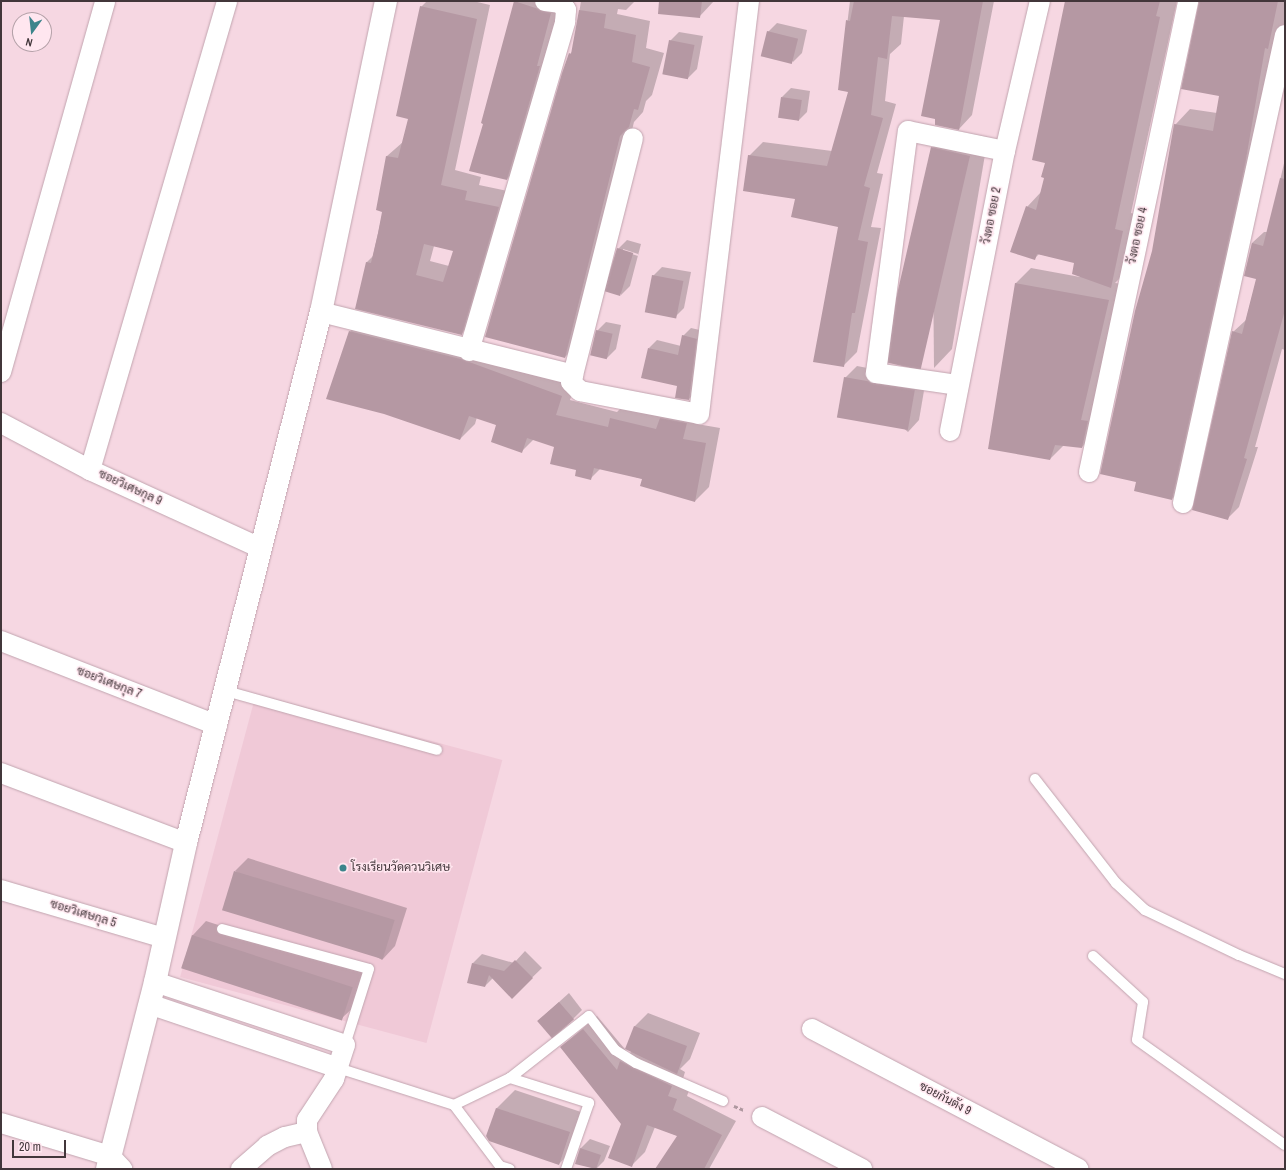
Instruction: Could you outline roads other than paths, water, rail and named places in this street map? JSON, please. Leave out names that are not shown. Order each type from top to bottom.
[{"type":"street","points":[[1,372],[105,1]]},
{"type":"street","points":[[90,470],[227,1]]},
{"type":"street","points":[[1,1123],[113,1165],[186,843],[226,691],[260,548],[321,312],[386,1]]},
{"type":"street","points":[[470,350],[565,22],[566,10],[561,3],[545,1]]},
{"type":"street","points":[[633,138],[571,382],[580,390],[699,414],[749,1]]},
{"type":"street","name":"วังตอ ซอย 2","points":[[950,431],[957,385],[1005,151],[1040,1]]},
{"type":"street","name":"วังตอ ซอย 4","points":[[1089,472],[1188,1]]},
{"type":"street","points":[[1183,503],[1222,330],[1285,35]]},
{"type":"street","points":[[957,385],[876,373],[908,131],[1005,151]]},
{"type":"street","points":[[321,312],[573,375]]},
{"type":"street","name":"ซอยวิเศษกุล 9","points":[[1,423],[90,470],[260,548]]},
{"type":"street","name":"ซอยวิเศษกุล 7","points":[[1,641],[217,725]]},
{"type":"street","points":[[1,773],[186,843]]},
{"type":"street","name":"ซอยวิเศษกุล 5","points":[[1,890],[164,938]]},
{"type":"street","points":[[155,982],[345,1046],[330,1086],[307,1120],[307,1132],[322,1169]]},
{"type":"street","points":[[149,1004],[338,1068]]},
{"type":"street","name":"ซอยกันตัง 9","points":[[812,1029],[1079,1169]]},
{"type":"street","points":[[762,1117],[862,1169]]},
{"type":"street","points":[[241,1169],[267,1146],[285,1137],[307,1132]]},
{"type":"lane","points":[[226,691],[437,750]]},
{"type":"lane","points":[[1034,779],[1116,883],[1145,910],[1239,955],[1285,974]]},
{"type":"lane","points":[[222,929],[369,969],[345,1046]]},
{"type":"lane","points":[[1093,956],[1143,1002],[1137,1040],[1285,1145]]},
{"type":"lane","points":[[454,1105],[510,1078],[589,1016],[615,1050],[636,1063],[722,1101]]},
{"type":"lane","points":[[338,1068],[454,1105],[500,1166],[510,1169]]},
{"type":"lane","points":[[510,1078],[589,1103],[566,1169]]},
{"type":"place","name":"โรงเรียนวัดควนวิเศษ","points":[[343,868]]}]
